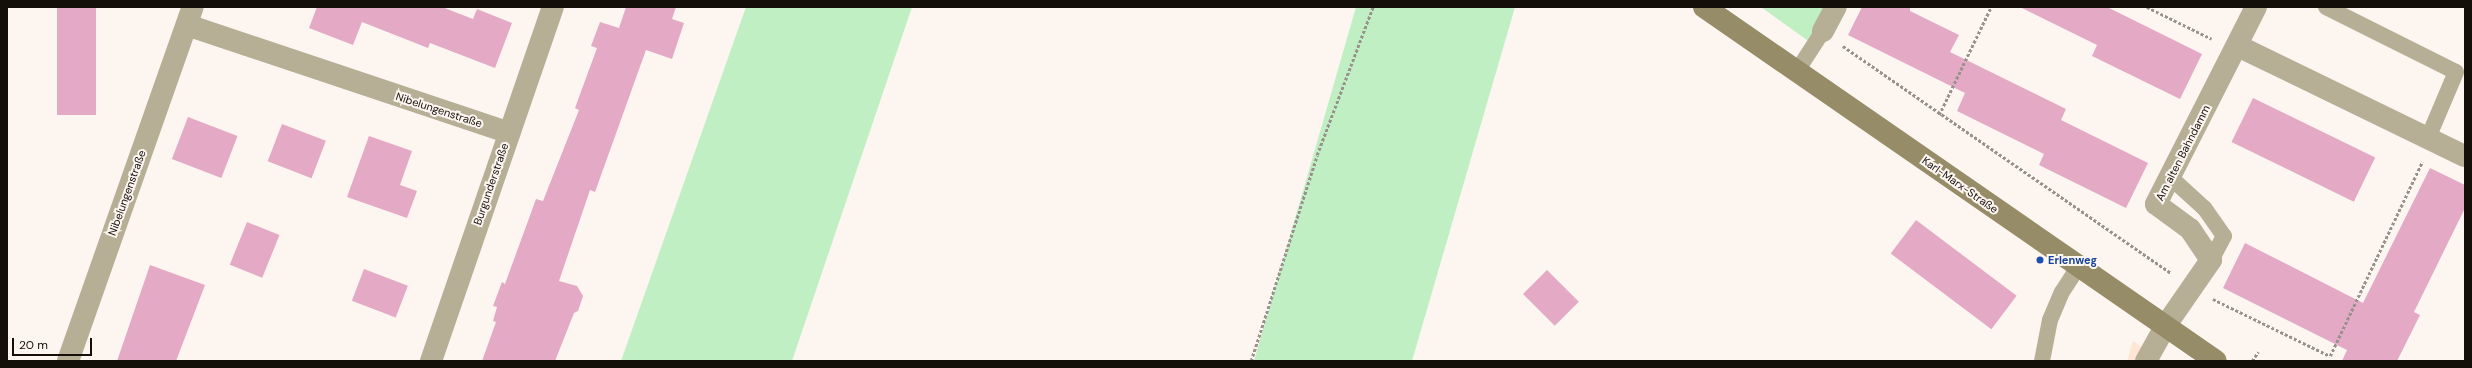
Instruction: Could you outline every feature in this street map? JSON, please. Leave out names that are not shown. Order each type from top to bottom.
[{"type":"main road","name":"Karl-Marx-Straße","points":[[1704,7],[2216,361]]},
{"type":"street","name":"Burgunderstraße","points":[[431,361],[508,133],[553,7]]},
{"type":"street","points":[[1823,31],[1836,7]]},
{"type":"street","name":"Am alten Bahndamm","points":[[2211,260],[2190,229],[2156,204],[2237,48],[2256,7]]},
{"type":"street","name":"Nibelungenstraße","points":[[68,361],[190,16],[508,133]]},
{"type":"street","points":[[2237,48],[2465,156]]},
{"type":"street","points":[[2146,361],[2166,325],[2211,260]]},
{"type":"lane","points":[[2326,7],[2456,72],[2430,139]]},
{"type":"lane","points":[[1797,71],[1823,31]]},
{"type":"lane","points":[[2170,177],[2205,209],[2224,236],[2211,260]]},
{"type":"lane","points":[[2042,361],[2050,320],[2062,292],[2078,267]]},
{"type":"path","points":[[1251,361],[1317,155],[1374,7]]},
{"type":"path","points":[[1939,115],[1991,7]]},
{"type":"path","points":[[2147,7],[2237,48]]},
{"type":"path","points":[[1823,31],[1939,115],[2178,277]]},
{"type":"path","points":[[2207,296],[2330,356],[2430,139]]},
{"type":"path","points":[[2252,360],[2258,352]]},
{"type":"shaded area","points":[[2133,341],[2163,361],[2127,361]]},
{"type":"green space","points":[[746,7],[912,7],[792,361],[621,361]]},
{"type":"green space","points":[[1356,7],[1515,7],[1412,361],[1254,361]]},
{"type":"green space","points":[[1761,7],[1829,7],[1811,43]]},
{"type":"building","points":[[57,7],[96,7],[96,115],[57,115]]},
{"type":"building","points":[[317,7],[442,7],[473,19],[477,9],[512,23],[495,68],[430,43],[428,48],[362,22],[353,45],[309,28]]},
{"type":"building","points":[[626,7],[676,7],[672,19],[684,23],[672,59],[646,50],[595,192],[590,190],[559,281],[577,286],[583,296],[578,311],[574,313],[555,361],[482,361],[496,322],[493,321],[497,307],[493,306],[502,282],[505,284],[536,199],[543,201],[579,110],[575,108],[597,48],[591,46],[600,22],[619,28]]},
{"type":"building","points":[[1862,7],[1910,7],[1910,11],[1959,35],[1950,52],[2066,109],[2061,120],[2148,163],[2126,208],[2039,165],[2044,154],[1957,111],[1965,93],[1848,35]]},
{"type":"building","points":[[2020,7],[2107,7],[2202,54],[2180,99],[2092,56],[2097,45]]},
{"type":"building","points":[[2253,98],[2375,158],[2354,202],[2232,142]]},
{"type":"building","points":[[188,117],[237,136],[221,178],[172,159]]},
{"type":"building","points":[[282,124],[326,141],[312,178],[268,161]]},
{"type":"building","points":[[369,136],[412,151],[400,185],[417,191],[407,218],[347,197]]},
{"type":"building","points":[[2430,168],[2465,185],[2465,208],[2414,312],[2420,315],[2397,361],[2342,361],[2347,350],[2223,288],[2245,243],[2363,303]]},
{"type":"building","points":[[1916,220],[2017,296],[1991,329],[1891,254]]},
{"type":"building","points":[[247,222],[279,235],[262,278],[230,265]]},
{"type":"building","points":[[150,265],[205,285],[176,361],[117,361]]},
{"type":"building","points":[[364,269],[408,286],[396,318],[352,301]]},
{"type":"building","points":[[1547,270],[1579,302],[1555,326],[1523,294]]},
{"type":"place","name":"Erlenweg","points":[[2040,260]]}]
